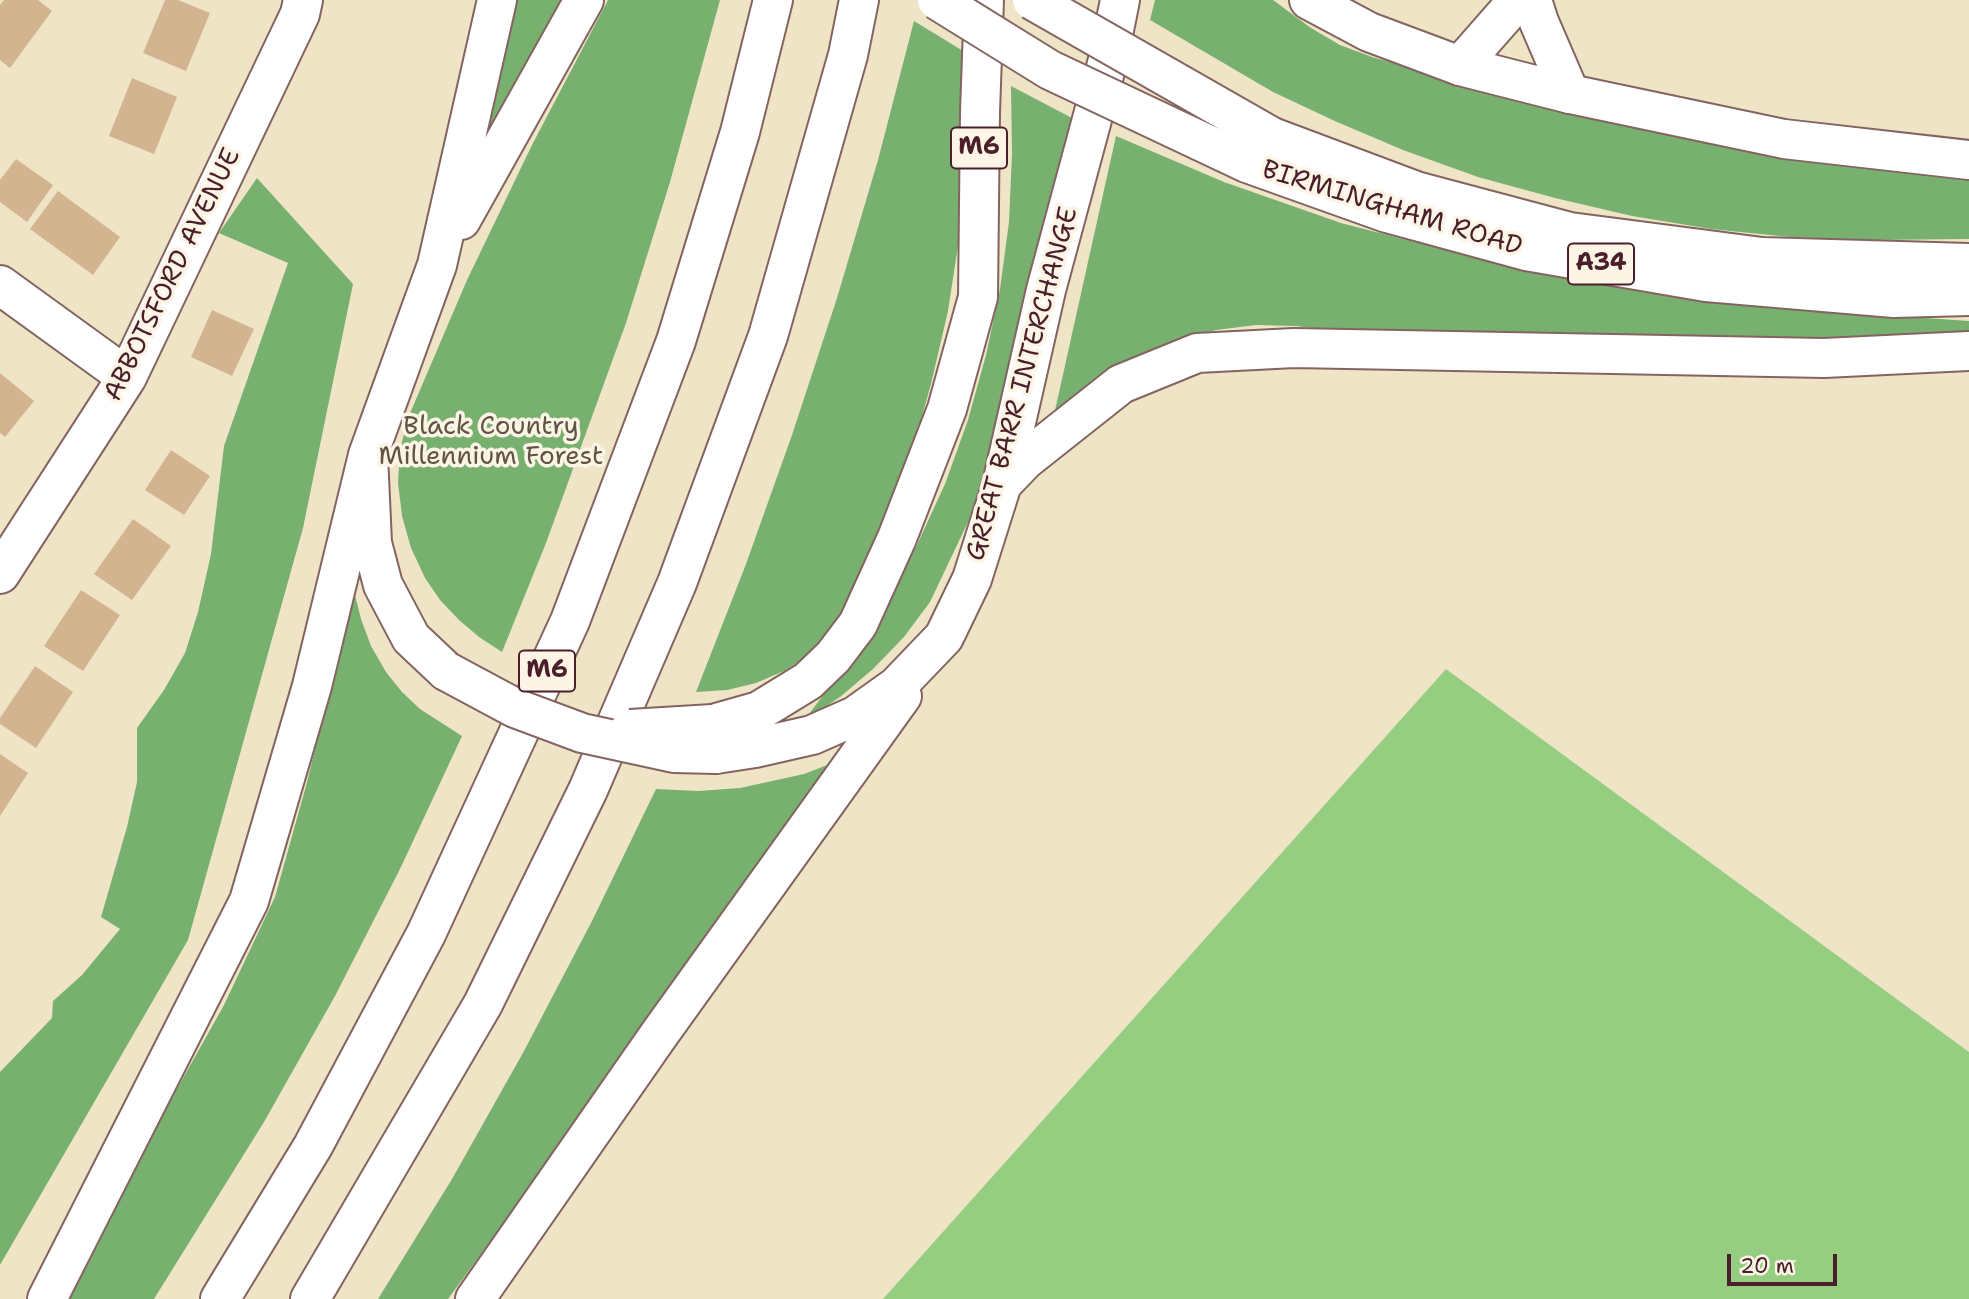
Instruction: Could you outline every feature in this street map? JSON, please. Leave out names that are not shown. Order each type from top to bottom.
[{"type":"main road","name":"ABBOTSFORD AVENUE","points":[[0,574],[127,377],[300,14],[303,0]]},
{"type":"main road","name":"GREAT BARR INTERCHANGE","points":[[497,0],[437,265],[368,455],[372,543],[383,585],[411,638],[446,671],[515,708],[582,733],[674,753],[714,739],[755,748],[812,735],[855,716],[897,686],[944,637],[972,579],[1002,484],[1046,290],[1108,60],[1120,0]]},
{"type":"main road","points":[[437,265],[505,138],[584,0]]},
{"type":"main road","name":"M6","points":[[220,1299],[313,1146],[426,934],[570,621],[676,341],[740,132],[773,0]]},
{"type":"main road","points":[[310,1299],[483,1004],[588,790],[677,583],[768,337],[848,55],[859,0]]},
{"type":"main road","name":"BIRMINGHAM ROAD","points":[[937,0],[1050,70],[1259,150],[1387,213],[1526,251],[1706,282],[1894,298],[1969,296]]},
{"type":"main road","name":"M6","points":[[714,739],[808,681],[833,657],[858,624],[897,538],[947,409],[978,297],[984,0]]},
{"type":"main road","name":"BIRMINGHAM ROAD","points":[[1032,0],[1259,150],[1570,232],[1762,257],[1969,264]]},
{"type":"main road","points":[[1309,0],[1369,32],[1460,66],[1570,94],[1784,139],[1969,160]]},
{"type":"main road","points":[[1460,66],[1518,0]]},
{"type":"main road","points":[[1532,0],[1570,94]]},
{"type":"main road","points":[[0,285],[127,377]]},
{"type":"main road","points":[[1002,484],[1025,460],[1121,384],[1197,353],[1294,348],[1824,358],[1969,351]]},
{"type":"main road","points":[[47,1299],[249,901],[312,686],[368,455]]},
{"type":"main road","points":[[475,1299],[657,1036],[944,637]]},
{"type":"green space","points":[[515,0],[576,0],[459,208]]},
{"type":"green space","name":"Black Country Millennium Forest","points":[[608,0],[720,0],[670,182],[626,323],[546,543],[502,652],[459,620],[440,600],[425,578],[411,548],[402,516],[398,483],[400,450],[408,418],[467,280],[532,145]]},
{"type":"green space","points":[[1155,0],[1273,0],[1340,45],[1372,57],[1524,100],[1888,170],[1969,179],[1969,239],[1870,240],[1790,237],[1711,229],[1632,216],[1478,177],[1403,150],[1273,92],[1150,20]]},
{"type":"green space","points":[[914,21],[973,57],[961,226],[948,311],[911,456],[845,620],[807,657],[784,671],[756,683],[727,690],[696,692],[746,564],[837,298],[878,160]]},
{"type":"green space","points":[[1011,86],[1072,118],[996,439],[983,482],[968,522],[930,602],[904,637],[873,669],[840,697],[803,722],[845,666],[883,608],[916,547],[945,484],[968,420],[1000,289],[1009,222]]},
{"type":"green space","points":[[1116,136],[1224,182],[1341,223],[1457,253],[1577,275],[1911,317],[1969,321],[1969,337],[1824,343],[1335,331],[1256,325],[1216,330],[1178,339],[1144,353],[1111,370],[1081,391],[1054,415]]},
{"type":"green space","name":"Black Country Millennium Forest","points":[[257,178],[353,284],[303,528],[188,940],[0,1265],[0,1072],[52,1018],[53,1001],[82,975],[120,929],[101,917],[137,782],[137,728],[164,690],[185,653],[198,612],[211,554],[224,446],[288,263],[219,233]]},
{"type":"green space","points":[[354,591],[371,646],[386,672],[420,709],[462,736],[401,867],[335,996],[264,1122],[154,1299],[59,1299],[224,1005],[275,897],[306,786]]},
{"type":"green space","points":[[1446,669],[1969,1052],[1969,1299],[883,1299]]},
{"type":"green space","points":[[835,762],[448,1299],[378,1299],[452,1179],[524,1051],[592,921],[656,789],[698,791],[740,788],[804,774]]},
{"type":"building","points":[[4,0],[38,0],[52,11],[10,68],[0,60],[0,5]]},
{"type":"building","points":[[165,0],[178,0],[210,13],[186,71],[143,53]]},
{"type":"building","points":[[132,78],[177,97],[154,154],[109,136]]},
{"type":"building","points":[[16,159],[53,185],[27,222],[0,202],[0,180]]},
{"type":"building","points":[[58,191],[120,237],[93,275],[30,229]]},
{"type":"building","points":[[212,310],[254,329],[232,376],[191,357]]},
{"type":"building","points":[[0,373],[34,401],[5,437],[0,433]]},
{"type":"building","points":[[171,450],[210,476],[184,515],[145,490]]},
{"type":"building","points":[[133,519],[171,546],[132,600],[94,574]]},
{"type":"building","points":[[81,590],[120,615],[83,671],[44,646]]},
{"type":"building","points":[[35,666],[73,692],[36,748],[0,724],[0,718]]},
{"type":"building","points":[[0,754],[28,773],[0,816]]}]
